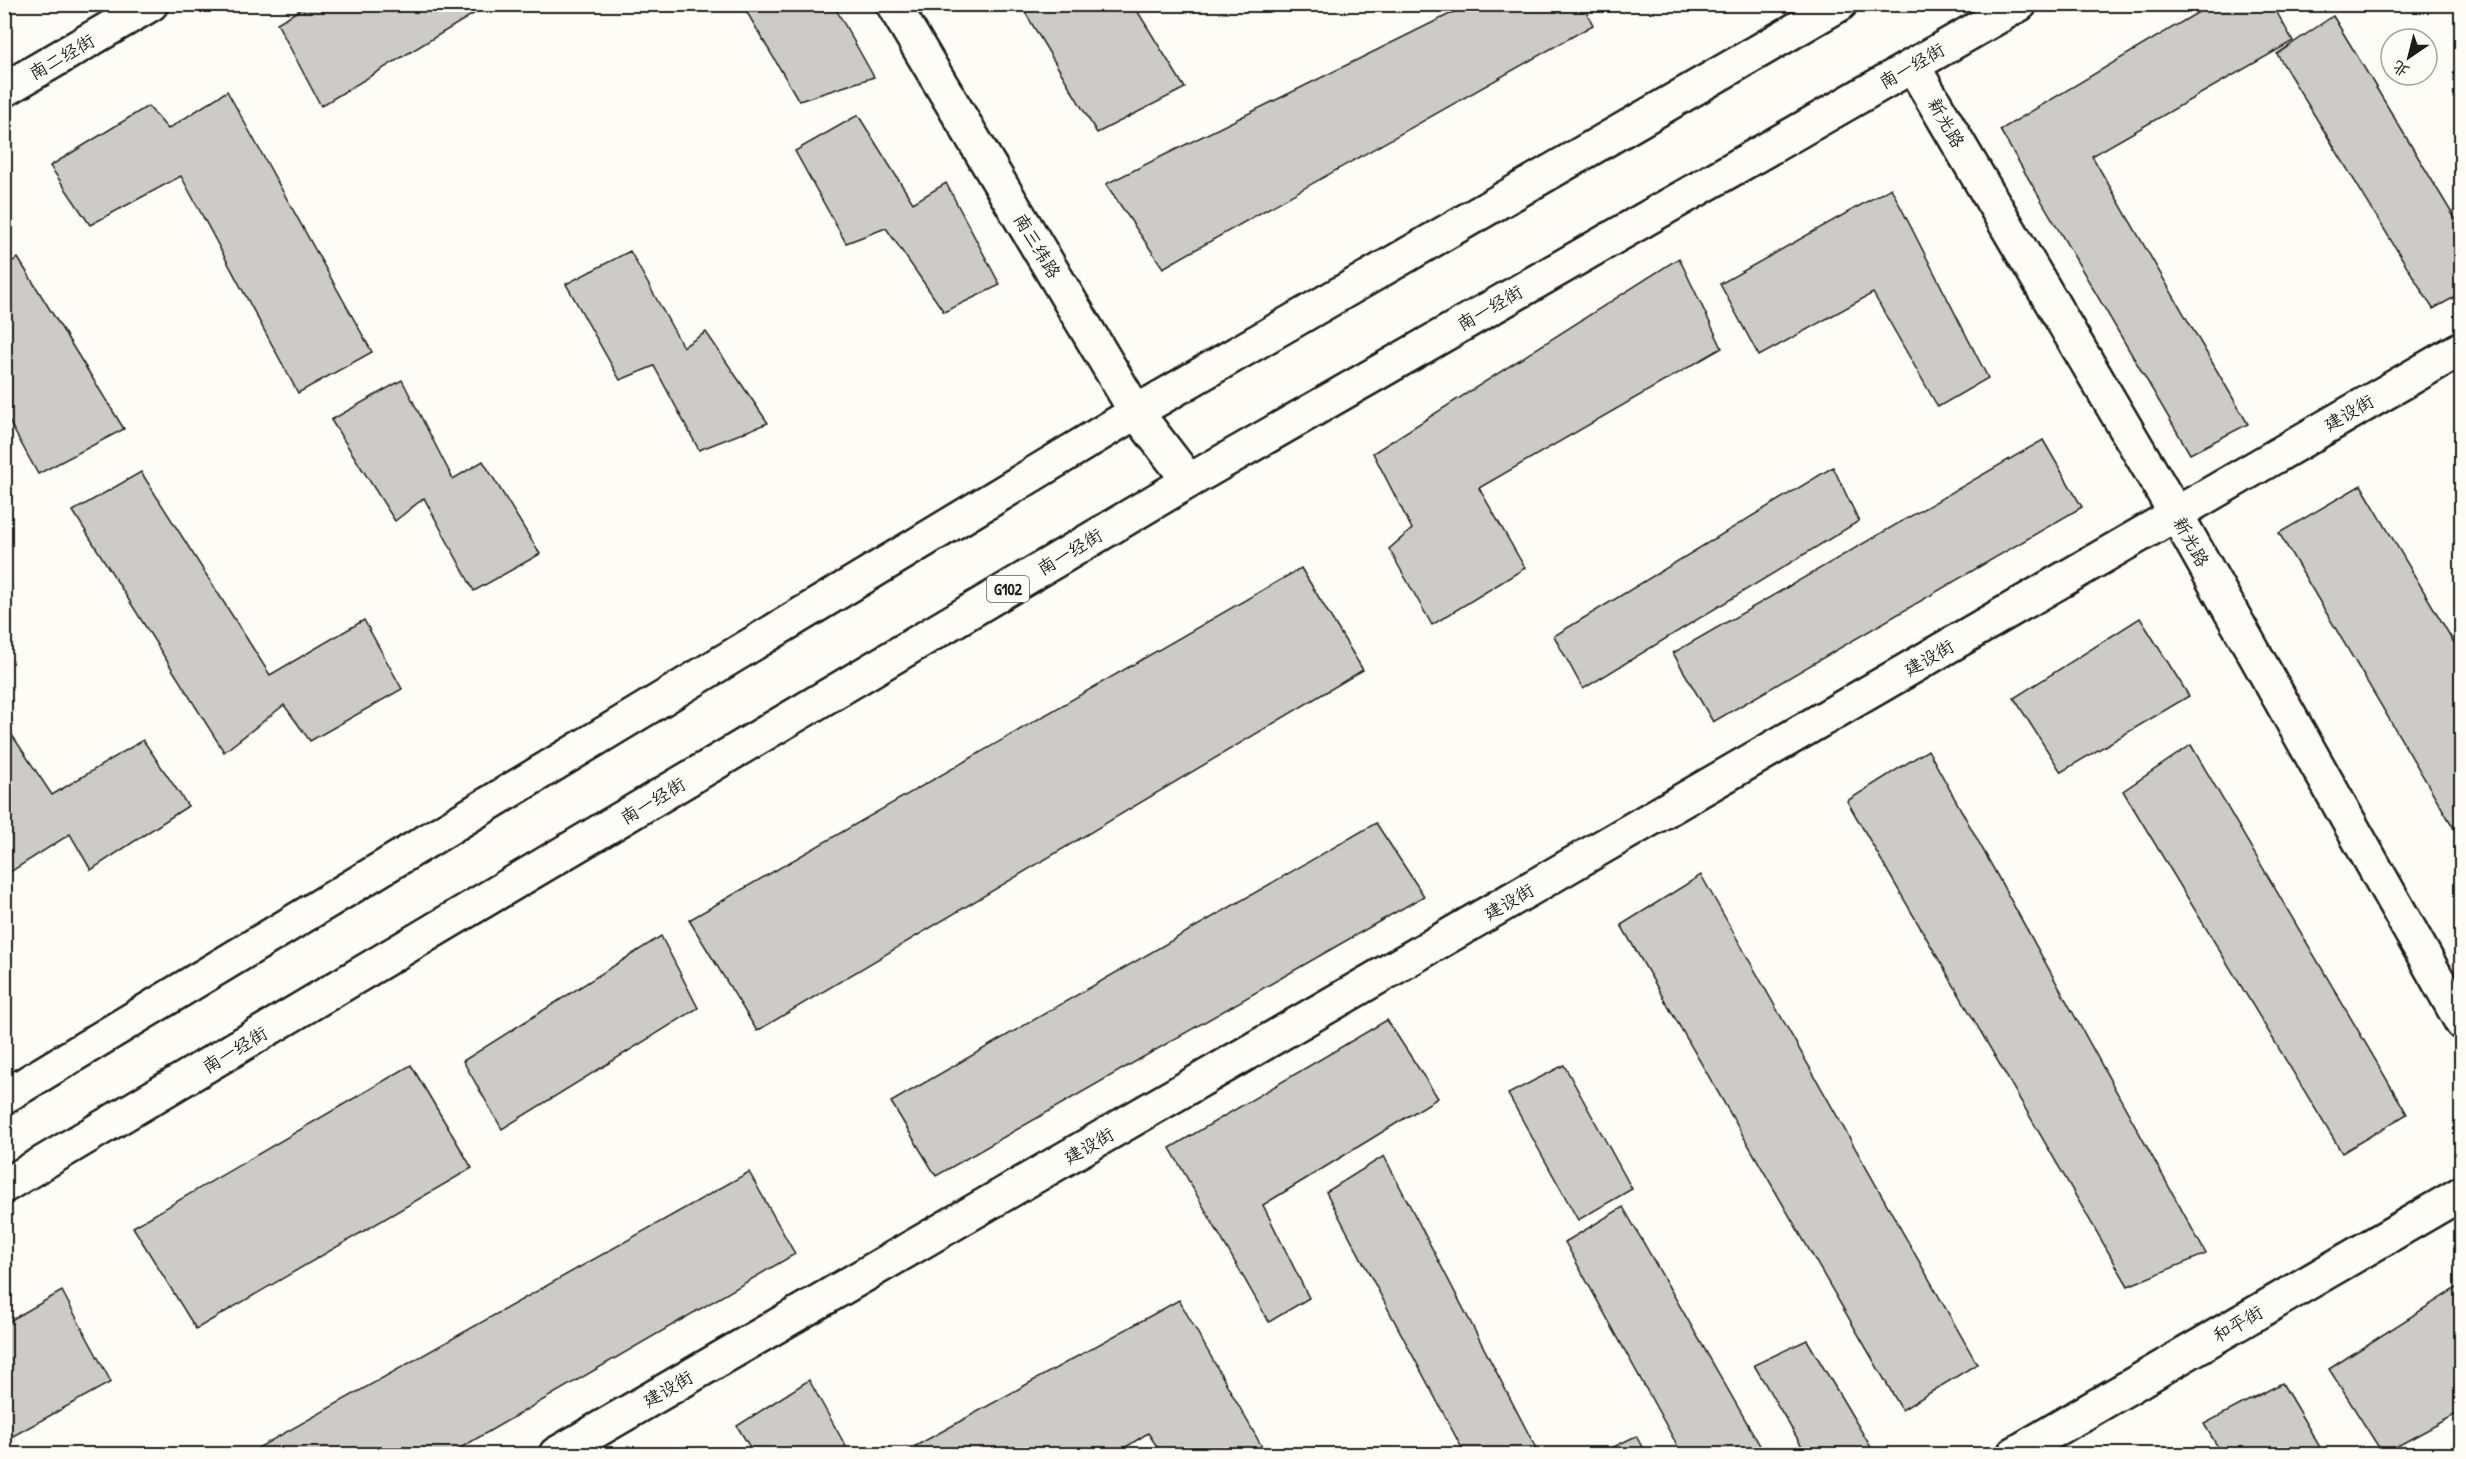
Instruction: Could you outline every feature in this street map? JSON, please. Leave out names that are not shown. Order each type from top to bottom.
[{"type":"main road","name":"南二经街","points":[[4,90],[151,4]]},
{"type":"main road","name":"南三纬路","points":[[893,4],[1136,412],[1189,481]]},
{"type":"main road","points":[[4,1097],[1136,412],[1840,4]]},
{"type":"main road","name":"南一经街","points":[[4,1186],[1189,481],[2020,4]]},
{"type":"main road","name":"新光路","points":[[1913,66],[2176,514],[2462,1023]]},
{"type":"main road","name":"建设街","points":[[556,1455],[2462,348]]},
{"type":"main road","name":"和平街","points":[[2014,1455],[2462,1193]]},
{"type":"building","points":[[310,4],[490,4],[321,106],[277,23]]},
{"type":"building","points":[[742,4],[833,4],[874,77],[799,101]]},
{"type":"building","points":[[1020,4],[1133,4],[1185,88],[1097,133]]},
{"type":"building","points":[[1470,4],[1582,4],[1593,25],[1163,268],[1106,184]]},
{"type":"building","points":[[2212,4],[2272,4],[2293,41],[2092,156],[2248,424],[2190,454],[2000,130]]},
{"type":"building","points":[[2333,16],[2462,230],[2462,293],[2433,309],[2277,54]]},
{"type":"building","points":[[227,91],[372,352],[298,393],[181,176],[90,225],[50,166],[148,106],[168,129]]},
{"type":"building","points":[[858,115],[913,203],[946,183],[1000,285],[944,312],[886,228],[846,243],[795,151]]},
{"type":"building","points":[[1891,188],[1988,378],[1938,407],[1873,293],[1759,356],[1720,284]]},
{"type":"building","points":[[630,251],[683,347],[706,332],[768,423],[699,450],[654,366],[620,380],[566,284]]},
{"type":"building","points":[[18,258],[124,429],[38,474],[4,412],[4,266]]},
{"type":"building","points":[[1679,258],[1722,348],[1479,488],[1525,568],[1432,625],[1389,549],[1412,529],[1373,453]]},
{"type":"building","points":[[402,380],[453,479],[483,461],[540,554],[474,591],[424,498],[395,521],[331,420]]},
{"type":"building","points":[[2043,440],[2082,507],[1713,722],[1673,653]]},
{"type":"building","points":[[1833,467],[1859,521],[1583,689],[1554,636]]},
{"type":"building","points":[[141,472],[270,675],[364,620],[402,689],[310,741],[284,705],[224,752],[73,511]]},
{"type":"building","points":[[2361,485],[2462,656],[2462,842],[2279,533]]},
{"type":"building","points":[[1301,568],[1363,670],[757,1031],[689,920]]},
{"type":"building","points":[[2140,618],[2189,696],[2061,772],[2014,698]]},
{"type":"building","points":[[4,723],[52,795],[143,740],[188,806],[91,870],[70,834],[4,876]]},
{"type":"building","points":[[2191,745],[2407,1114],[2342,1153],[2123,791]]},
{"type":"building","points":[[1928,750],[2206,1254],[2128,1286],[1847,801]]},
{"type":"building","points":[[1376,823],[1424,896],[936,1176],[891,1102]]},
{"type":"building","points":[[1701,875],[1977,1364],[1902,1410],[1621,925]]},
{"type":"building","points":[[661,936],[698,1008],[502,1129],[463,1061]]},
{"type":"building","points":[[1387,1020],[1438,1098],[1263,1205],[1309,1298],[1269,1322],[1170,1148]]},
{"type":"building","points":[[411,1065],[472,1168],[196,1329],[133,1227]]},
{"type":"building","points":[[1564,1065],[1632,1189],[1578,1220],[1508,1094]]},
{"type":"building","points":[[1384,1156],[1539,1454],[1465,1454],[1326,1192]]},
{"type":"building","points":[[749,1172],[795,1254],[450,1454],[247,1454]]},
{"type":"building","points":[[1623,1207],[1762,1449],[1751,1454],[1682,1454],[1565,1242]]},
{"type":"building","points":[[2462,1284],[2462,1411],[2383,1454],[2329,1369]]},
{"type":"building","points":[[62,1291],[111,1382],[4,1441],[4,1324]]},
{"type":"building","points":[[1179,1300],[1266,1454],[1162,1454],[1148,1433],[1115,1454],[901,1454]]},
{"type":"building","points":[[1807,1340],[1875,1454],[1792,1454],[1803,1448],[1754,1365]]},
{"type":"building","points":[[809,1380],[850,1454],[754,1454],[737,1426]]},
{"type":"building","points":[[2282,1383],[2324,1454],[2222,1454],[2204,1424]]},
{"type":"building","points":[[1636,1436],[1646,1454],[1599,1454]]}]
